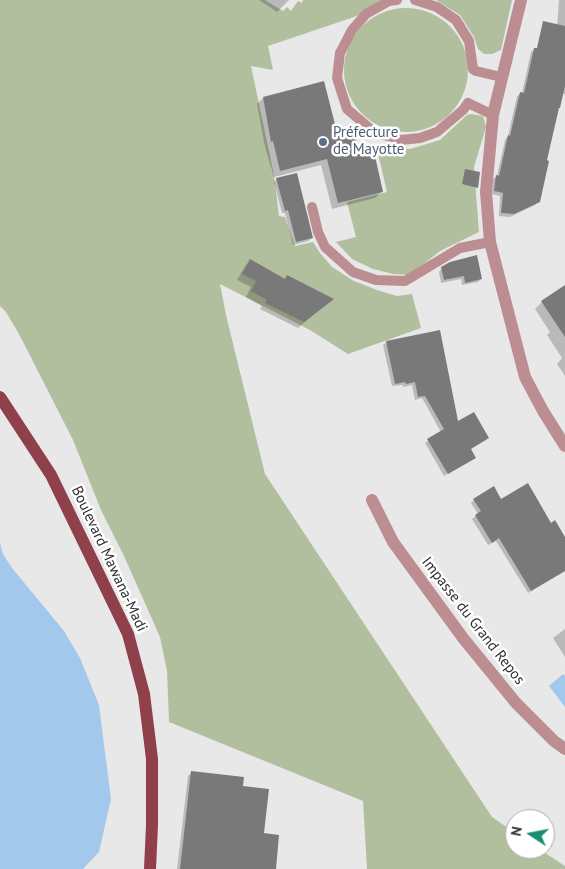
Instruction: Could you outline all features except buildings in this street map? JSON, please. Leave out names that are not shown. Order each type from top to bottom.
[{"type":"main road","name":"Boulevard Mawana-Madi","points":[[0,397],[51,475],[128,634],[144,694],[152,759],[150,869]]},
{"type":"street","points":[[521,0],[493,115],[486,192],[490,242],[525,377],[565,446]]},
{"type":"street","name":"Impasse du Grand Repos","points":[[372,500],[393,542],[463,638],[516,704],[554,741],[565,749]]},
{"type":"lane","points":[[397,0],[389,1],[366,14],[352,30],[340,53],[337,78],[347,109],[374,132],[401,140],[420,138],[438,132],[463,110],[468,103],[493,115]]},
{"type":"lane","points":[[415,0],[437,7],[456,20],[469,41],[473,69],[476,72],[501,77]]},
{"type":"lane","points":[[312,207],[318,232],[325,248],[354,272],[376,280],[405,281],[460,248],[490,242]]},
{"type":"green space","points":[[0,0],[265,0],[283,11],[287,7],[291,11],[298,1],[302,3],[303,0],[380,0],[357,16],[268,46],[273,70],[251,66],[274,175],[279,216],[285,217],[295,246],[313,242],[332,267],[354,281],[397,296],[412,294],[421,328],[348,354],[310,330],[220,284],[226,315],[265,474],[492,817],[505,826],[505,859],[554,859],[565,866],[565,869],[367,869],[363,801],[169,722],[167,671],[160,637],[101,510],[73,440],[19,334],[6,312],[0,306]]},
{"type":"green space","points":[[436,0],[512,0],[501,50],[492,54],[484,54],[478,49],[474,37],[460,15]]},
{"type":"green space","points":[[406,8],[430,12],[450,26],[464,46],[468,70],[464,94],[450,114],[430,128],[406,132],[382,128],[362,114],[348,94],[344,70],[348,46],[362,26],[382,12]]},
{"type":"green space","points":[[467,115],[483,116],[486,127],[474,167],[479,232],[440,251],[410,275],[393,274],[373,269],[352,259],[336,242],[356,237],[347,202],[387,192],[376,145],[410,149],[440,140]]},
{"type":"water","points":[[0,543],[3,554],[12,568],[64,631],[80,658],[99,705],[111,799],[99,852],[83,869],[0,869]]},
{"type":"water","points":[[563,674],[565,676],[565,707],[549,686]]},
{"type":"place","name":"Préfecture de Mayotte","points":[[323,142]]}]
